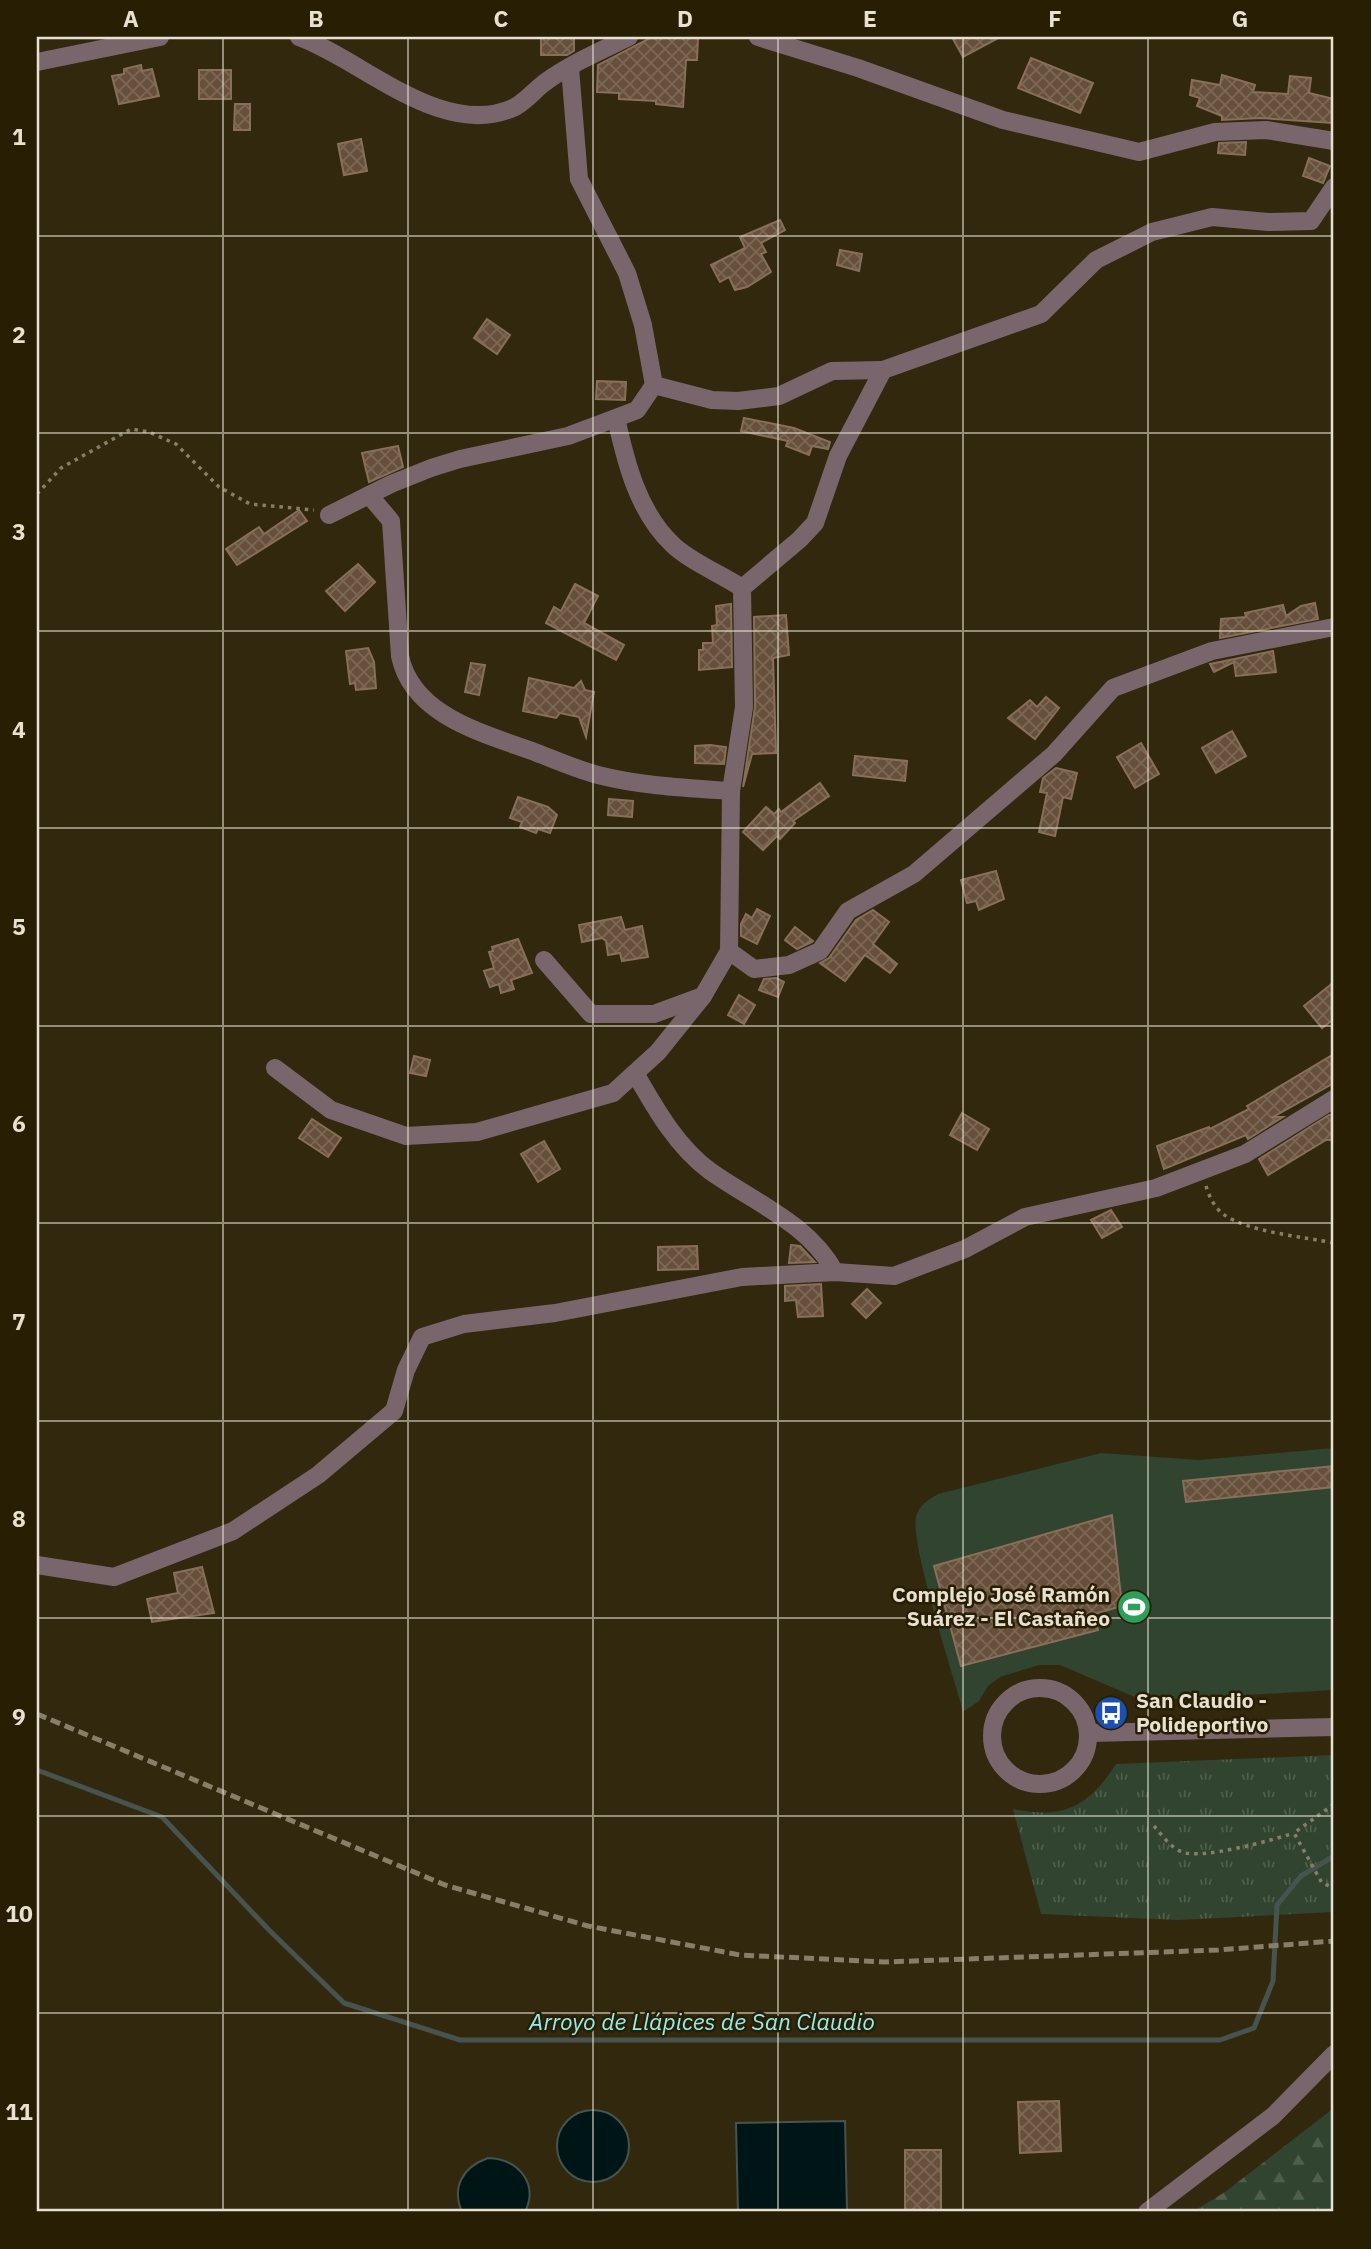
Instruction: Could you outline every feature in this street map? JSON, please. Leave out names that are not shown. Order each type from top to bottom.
[{"type":"street","points":[[37,62],[160,37]]},
{"type":"street","points":[[299,37],[401,92],[435,107],[476,116],[498,113],[518,106],[545,82],[629,37]]},
{"type":"street","points":[[758,37],[858,68],[1003,120],[1139,152],[1214,132],[1266,130],[1334,141]]},
{"type":"street","points":[[329,515],[369,495],[460,458],[568,436],[637,410],[654,385],[643,324],[627,273],[579,179],[570,68]]},
{"type":"street","points":[[654,385],[712,400],[738,401],[779,397],[832,371],[883,370],[1041,314],[1096,260],[1152,232],[1212,217],[1268,222],[1311,221],[1334,187]]},
{"type":"street","points":[[742,588],[800,540],[815,523],[838,456],[883,370]]},
{"type":"street","points":[[616,418],[624,454],[646,512],[674,546],[742,588]]},
{"type":"street","points":[[369,495],[391,521],[400,656],[404,676],[437,710],[484,735],[596,775],[641,783],[731,791]]},
{"type":"street","points":[[275,1068],[331,1110],[406,1136],[477,1132],[613,1093],[658,1052],[703,996],[729,951],[731,791],[744,707],[742,588]]},
{"type":"street","points":[[729,951],[754,969],[789,965],[820,951],[848,911],[914,874],[1054,754],[1113,688],[1212,651],[1334,627]]},
{"type":"street","points":[[544,960],[591,1014],[654,1014],[703,996]]},
{"type":"street","points":[[635,1073],[665,1121],[690,1153],[709,1171],[807,1236],[825,1254],[835,1272]]},
{"type":"street","points":[[37,1565],[114,1577],[233,1531],[318,1475],[394,1411],[406,1370],[422,1337],[464,1324],[555,1312],[742,1277],[835,1272],[894,1276],[965,1249],[1025,1217],[1156,1188],[1245,1154],[1334,1099]]},
{"type":"street","points":[[1040,1689],[1056,1690],[1070,1698],[1085,1716],[1090,1733],[1085,1757],[1079,1765],[1054,1782],[1038,1783],[1011,1775],[1003,1768],[992,1746],[993,1724],[1008,1699],[1040,1689]]},
{"type":"street","points":[[1090,1733],[1334,1727]]},
{"type":"street","points":[[1147,2212],[1273,2116],[1334,2054]]},
{"type":"path","points":[[37,494],[61,468],[131,429],[149,432],[176,444],[219,487],[250,504],[293,506],[329,515]]},
{"type":"path","points":[[1201,1171],[1212,1201],[1223,1214],[1269,1230],[1334,1243]]},
{"type":"path","points":[[1154,1826],[1171,1846],[1187,1854],[1233,1849],[1294,1833],[1334,1804]]},
{"type":"path","points":[[1294,1833],[1322,1883],[1334,1888]]},
{"type":"green space","name":"Complejo José Ramón Suárez - El Castañeo","points":[[1334,1448],[1334,1690],[1144,1701],[1060,1665],[1039,1665],[1000,1677],[988,1686],[979,1701],[963,1712],[934,1612],[916,1532],[916,1517],[927,1501],[938,1494],[1101,1453],[1199,1460]]},
{"type":"green space","points":[[1334,1755],[1334,1912],[1178,1920],[1041,1914],[1013,1809],[1047,1813],[1074,1806],[1096,1790],[1116,1764]]},
{"type":"green space","points":[[1334,2108],[1334,2212],[1192,2212],[1225,2192]]},
{"type":"shaded area","points":[[600,2110],[619,2120],[627,2132],[627,2160],[619,2172],[607,2180],[586,2182],[567,2172],[559,2160],[557,2139],[567,2120],[579,2112]]},
{"type":"shaded area","points":[[845,2121],[847,2212],[738,2212],[736,2123]]},
{"type":"shaded area","points":[[488,2158],[508,2163],[523,2174],[529,2191],[525,2212],[462,2212],[458,2194],[461,2179],[472,2167]]},
{"type":"building","points":[[574,37],[574,51],[567,55],[541,55],[541,38]]},
{"type":"building","points":[[652,37],[698,38],[697,60],[686,60],[683,107],[656,104],[656,101],[619,99],[619,93],[597,92],[598,65]]},
{"type":"building","points":[[952,37],[1000,37],[963,57]]},
{"type":"building","points":[[1031,58],[1093,83],[1080,113],[1018,88]]},
{"type":"building","points":[[141,65],[142,71],[152,69],[159,96],[119,104],[112,76],[124,74],[124,69]]},
{"type":"building","points":[[199,70],[231,70],[231,99],[199,99]]},
{"type":"building","points":[[1222,75],[1255,85],[1253,92],[1288,94],[1290,76],[1311,78],[1309,93],[1334,99],[1332,123],[1261,118],[1222,120],[1222,116],[1197,106],[1200,98],[1190,95],[1192,80],[1220,85]]},
{"type":"building","points":[[235,104],[250,104],[250,130],[234,130]]},
{"type":"building","points":[[361,139],[367,171],[344,175],[338,144]]},
{"type":"building","points":[[1246,142],[1245,155],[1218,153],[1219,143]]},
{"type":"building","points":[[1309,158],[1330,166],[1323,183],[1303,176]]},
{"type":"building","points":[[780,220],[785,230],[761,243],[766,252],[761,254],[771,272],[747,287],[735,290],[729,277],[720,282],[711,265],[745,248],[740,237]]},
{"type":"building","points":[[840,250],[862,254],[859,271],[837,265]]},
{"type":"building","points":[[487,319],[510,335],[497,354],[474,338]]},
{"type":"building","points":[[597,381],[626,382],[625,400],[596,399]]},
{"type":"building","points":[[744,418],[794,428],[830,442],[828,449],[812,446],[809,455],[786,446],[788,441],[741,431]]},
{"type":"building","points":[[398,446],[403,467],[369,482],[362,453]]},
{"type":"building","points":[[299,510],[307,521],[237,565],[226,549],[259,527],[264,534]]},
{"type":"building","points":[[358,564],[375,582],[345,611],[326,591]]},
{"type":"building","points":[[575,584],[598,596],[584,623],[624,645],[616,660],[546,623],[554,607],[561,611]]},
{"type":"building","points":[[1315,603],[1318,619],[1220,638],[1221,619],[1246,617],[1245,613],[1283,605],[1286,616],[1301,606]]},
{"type":"building","points":[[731,604],[732,667],[699,670],[699,650],[703,650],[703,643],[713,643],[712,626],[717,625],[716,606]]},
{"type":"building","points":[[786,615],[789,655],[773,658],[776,753],[752,754],[743,787],[755,707],[754,617]]},
{"type":"building","points":[[368,648],[374,662],[376,688],[356,690],[355,683],[350,684],[346,651]]},
{"type":"building","points":[[1273,651],[1276,672],[1236,676],[1234,662],[1214,672],[1210,664]]},
{"type":"building","points":[[471,663],[485,665],[479,695],[465,692]]},
{"type":"building","points":[[529,678],[574,688],[581,681],[585,690],[594,692],[586,737],[579,717],[560,713],[556,718],[523,711]]},
{"type":"building","points":[[1046,697],[1059,708],[1035,739],[1008,718],[1030,700],[1037,707]]},
{"type":"building","points":[[1232,731],[1246,756],[1216,773],[1202,748]]},
{"type":"building","points":[[1141,743],[1159,774],[1135,788],[1117,757]]},
{"type":"building","points":[[695,746],[726,747],[724,764],[695,763]]},
{"type":"building","points":[[855,756],[907,761],[905,781],[853,775]]},
{"type":"building","points":[[1056,768],[1077,773],[1071,799],[1063,797],[1055,836],[1039,832],[1047,793],[1040,792],[1043,778]]},
{"type":"building","points":[[820,783],[829,796],[793,821],[795,823],[780,839],[777,836],[763,850],[743,832],[766,807],[774,814],[779,809],[781,812]]},
{"type":"building","points":[[518,797],[548,807],[557,815],[550,833],[538,829],[536,833],[520,827],[522,822],[510,818]]},
{"type":"building","points":[[609,799],[633,801],[632,817],[608,815]]},
{"type":"building","points":[[996,871],[1004,899],[979,910],[976,901],[967,903],[961,880]]},
{"type":"building","points":[[757,909],[770,916],[757,944],[741,936],[741,924],[746,914],[752,918]]},
{"type":"building","points":[[873,910],[889,922],[873,944],[897,964],[890,973],[865,955],[845,981],[820,963],[829,958],[856,920]]},
{"type":"building","points":[[621,917],[625,930],[642,926],[648,957],[622,961],[620,953],[608,955],[606,941],[602,938],[582,942],[579,925]]},
{"type":"building","points":[[795,927],[813,941],[797,949],[785,940]]},
{"type":"building","points":[[518,939],[532,973],[511,980],[514,989],[501,993],[499,984],[490,987],[484,971],[494,968],[489,952],[493,951],[492,947]]},
{"type":"building","points":[[776,978],[784,982],[778,997],[759,990],[764,979]]},
{"type":"building","points":[[1334,982],[1334,1019],[1322,1028],[1304,1006]]},
{"type":"building","points":[[739,995],[755,1005],[744,1024],[728,1015]]},
{"type":"building","points":[[1334,1054],[1334,1083],[1273,1117],[1283,1117],[1248,1139],[1246,1135],[1164,1169],[1157,1146],[1209,1127],[1210,1129],[1249,1109],[1247,1106]]},
{"type":"building","points":[[414,1056],[430,1060],[426,1076],[410,1073]]},
{"type":"building","points":[[962,1113],[989,1129],[977,1150],[950,1135]]},
{"type":"building","points":[[1329,1115],[1334,1115],[1334,1140],[1326,1140],[1268,1175],[1259,1159]]},
{"type":"building","points":[[312,1119],[341,1138],[328,1157],[299,1138]]},
{"type":"building","points":[[544,1141],[560,1169],[538,1182],[521,1154]]},
{"type":"building","points":[[1111,1210],[1122,1227],[1102,1238],[1091,1220]]},
{"type":"building","points":[[791,1245],[800,1246],[815,1262],[789,1263]]},
{"type":"building","points":[[697,1246],[698,1269],[658,1270],[658,1247]]},
{"type":"building","points":[[821,1284],[823,1316],[798,1317],[796,1300],[785,1301],[785,1286]]},
{"type":"building","points":[[867,1289],[881,1303],[866,1318],[852,1304]]},
{"type":"building","points":[[1334,1466],[1334,1487],[1186,1502],[1183,1481]]},
{"type":"building","points":[[1112,1515],[1122,1606],[1094,1614],[1098,1630],[961,1666],[934,1566]]},
{"type":"building","points":[[202,1567],[214,1613],[152,1622],[147,1599],[178,1593],[174,1573]]},
{"type":"building","points":[[1059,2101],[1061,2151],[1020,2153],[1018,2102]]},
{"type":"building","points":[[905,2150],[941,2150],[941,2212],[905,2212]]},
{"type":"waterway","name":"Arroyo de Llápices de San Claudio","points":[[37,1770],[162,1817],[269,1930],[344,2003],[460,2040],[1220,2040],[1254,2028],[1273,1981],[1277,1905],[1301,1876],[1334,1856]]},
{"type":"railway","points":[[37,1714],[445,1885],[588,1926],[740,1955],[885,1962],[1218,1950],[1334,1941]]},
{"type":"place","name":"Complejo José Ramón Suárez - El Castañeo","points":[[1134,1607]]},
{"type":"place","name":"San Claudio - Polideportivo","points":[[1111,1713]]}]
